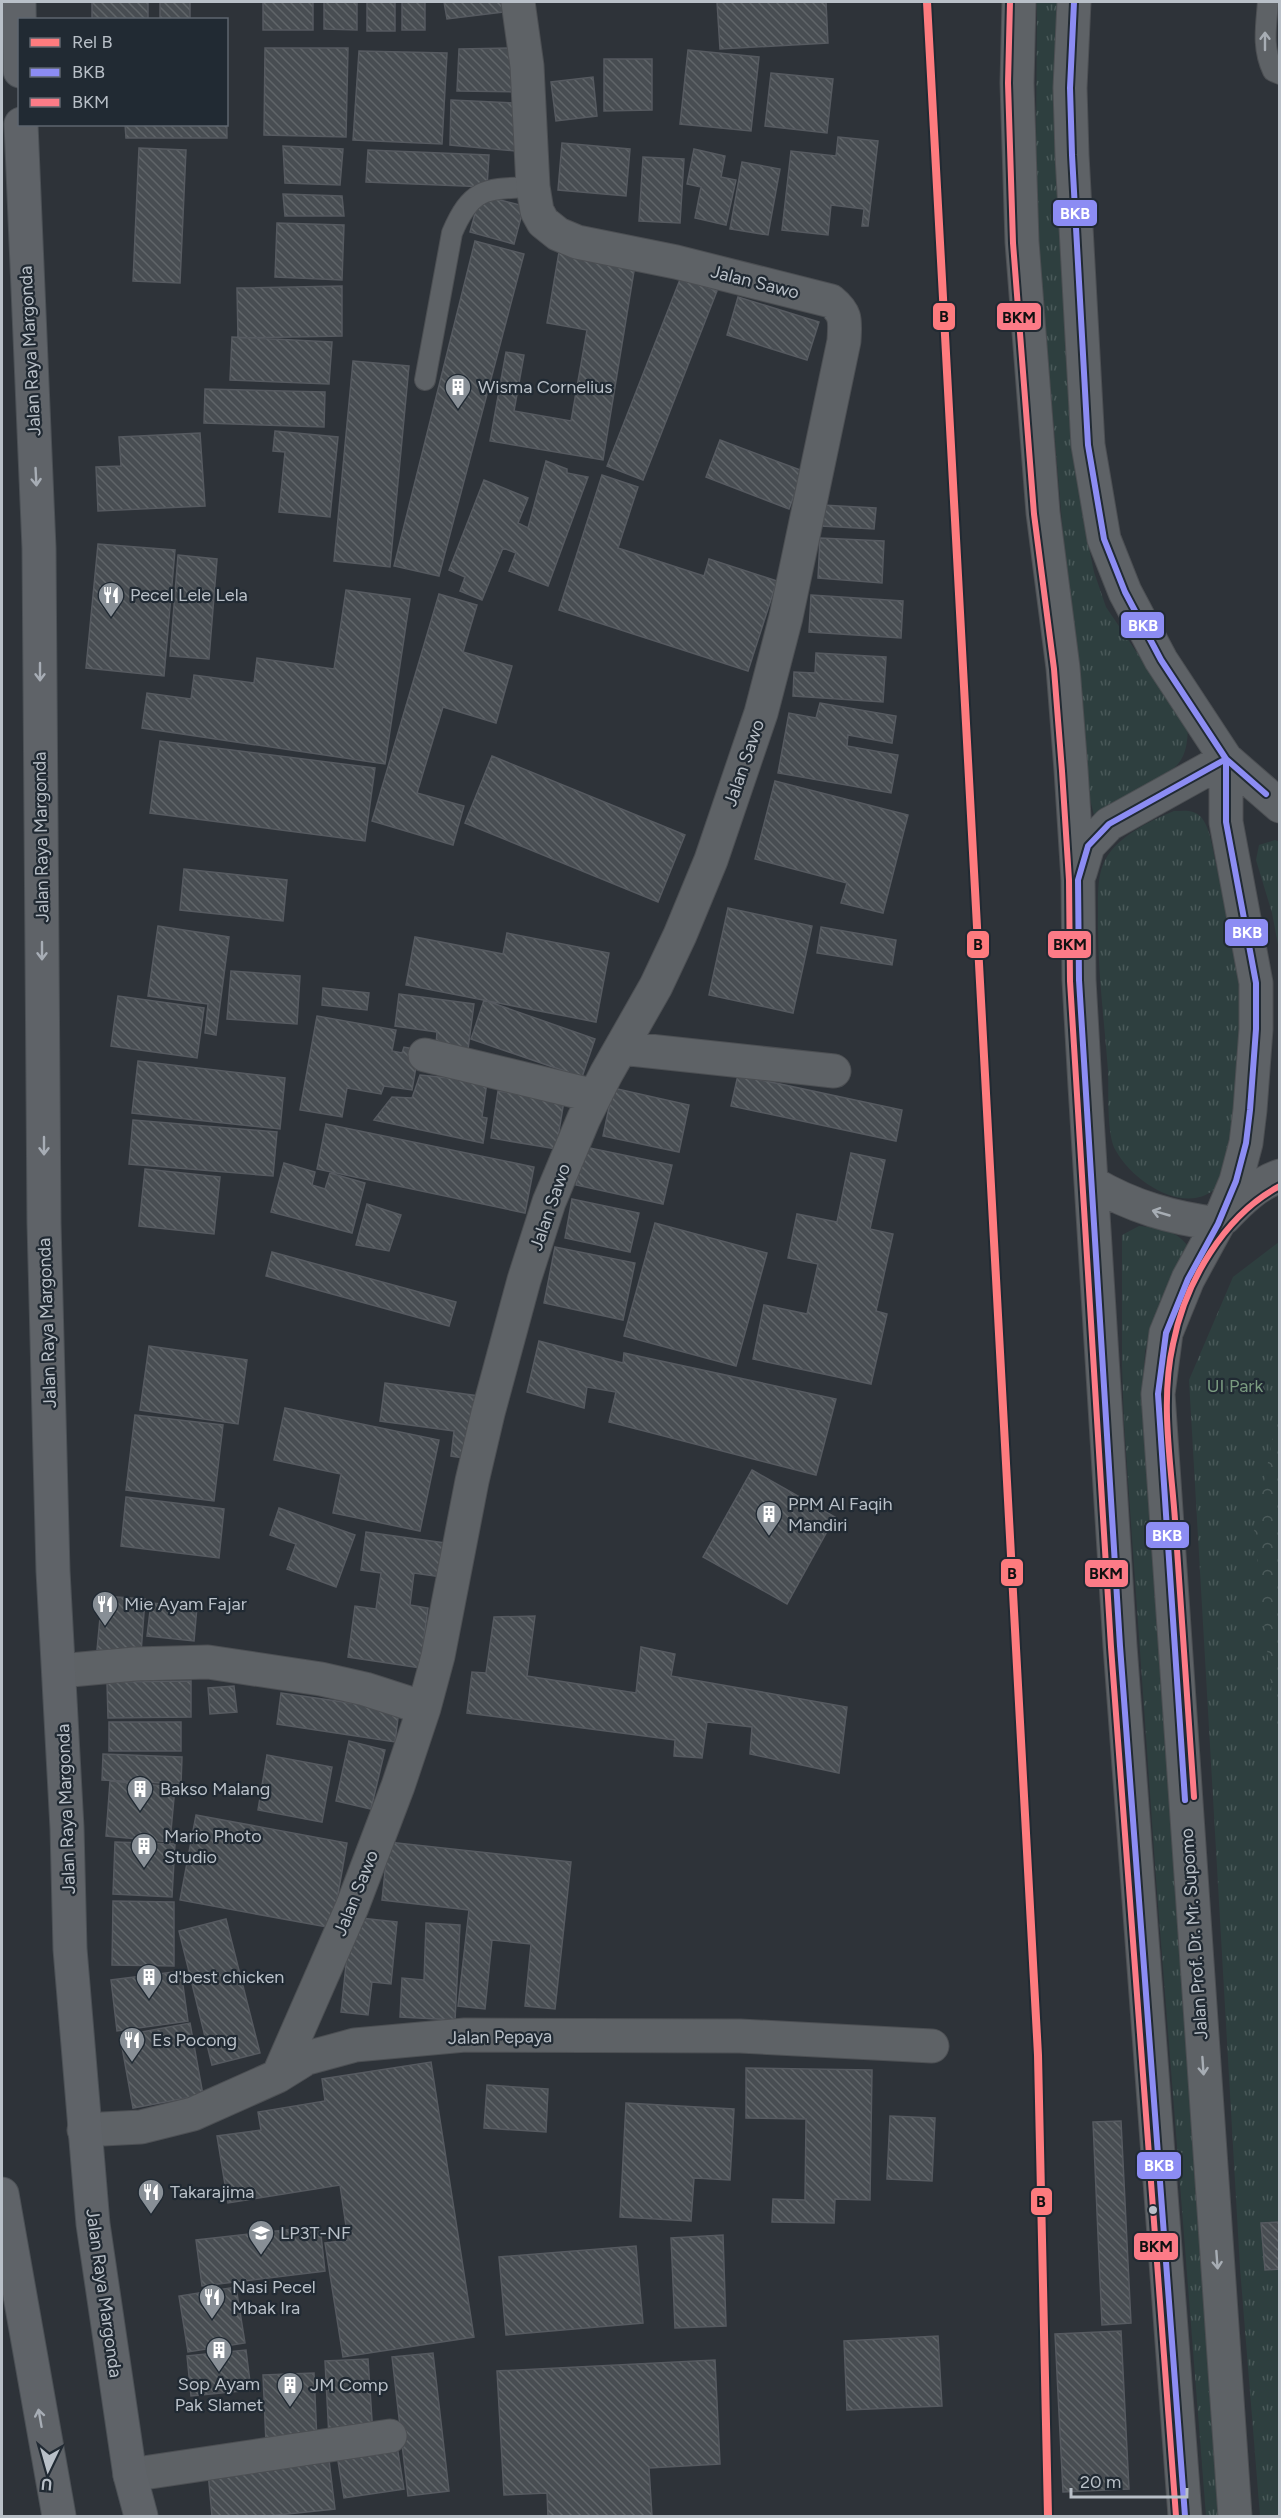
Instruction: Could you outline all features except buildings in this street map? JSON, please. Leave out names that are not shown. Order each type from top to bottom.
[{"type":"main road","points":[[19,2],[19,18]]},
{"type":"main road","name":"Jalan Raya Margonda","points":[[21,126],[12,179],[13,229],[39,548],[44,1223],[53,1571],[60,1671],[70,1949],[93,2224],[130,2475],[141,2517]]},
{"type":"main road","points":[[2,2194],[58,2517]]},
{"type":"street","name":"Jalan Sawo","points":[[278,2076],[352,1907],[398,1786],[424,1708],[443,1635],[472,1481],[524,1280],[549,1202],[595,1096],[656,986],[680,935],[711,860],[761,713],[786,617],[844,341],[845,322],[842,310],[831,301],[675,262],[577,242],[558,234],[543,222],[537,212],[533,187],[527,66],[518,2]]},
{"type":"street","points":[[1019,2],[1017,83],[1022,242],[1043,513],[1063,668],[1078,880],[1079,980],[1120,1646],[1185,2517]]},
{"type":"street","points":[[1074,2],[1070,88],[1072,155],[1088,445],[1104,539],[1125,592],[1161,660],[1227,759],[1280,806]]},
{"type":"street","points":[[1078,880],[1088,846],[1109,824],[1227,759]]},
{"type":"street","name":"Jalan Prof. Dr. Mr. Supomo","points":[[1227,759],[1226,822],[1256,983],[1256,1029],[1246,1143],[1236,1181],[1218,1224],[1188,1279],[1169,1324],[1158,1394],[1235,2517]]},
{"type":"street","points":[[621,1048],[834,1071]]},
{"type":"street","points":[[425,1055],[595,1096]]},
{"type":"street","points":[[1092,1183],[1137,1206],[1186,1220],[1218,1224],[1241,1200],[1270,1180],[1280,1176]]},
{"type":"street","points":[[60,1671],[135,1664],[208,1662],[321,1679],[365,1689],[424,1708]]},
{"type":"street","name":"Jalan Pepaya","points":[[84,2130],[141,2127],[193,2114],[278,2076],[308,2058],[355,2045],[465,2035],[740,2036],[932,2046]]},
{"type":"street","points":[[130,2475],[390,2436]]},
{"type":"lane","points":[[1268,2],[1264,40],[1266,56],[1273,71],[1280,74]]},
{"type":"lane","points":[[425,380],[452,233],[463,211],[477,195],[489,189],[533,187]]},
{"type":"green space","points":[[1037,2],[1057,2],[1055,154],[1073,447],[1084,524],[1094,572],[1106,607],[1188,728],[1185,751],[1172,770],[1094,815],[1087,787],[1071,627],[1038,242]]},
{"type":"green space","points":[[1174,811],[1194,812],[1200,816],[1207,827],[1234,940],[1240,984],[1232,1154],[1221,1182],[1208,1194],[1192,1198],[1175,1197],[1157,1190],[1127,1166],[1113,1144],[1109,1124],[1108,1070],[1099,953],[1099,883],[1108,855],[1133,832]]},
{"type":"green space","points":[[1275,840],[1280,842],[1279,950],[1272,913],[1256,860],[1259,845]]},
{"type":"green space","points":[[1139,1226],[1171,1232],[1187,1245],[1155,1316],[1145,1351],[1143,1385],[1224,2516],[1206,2516],[1156,1878],[1124,1423],[1122,1235]]},
{"type":"green space","name":"UI Park","points":[[1279,1242],[1279,2516],[1260,2516],[1240,2268],[1189,1380],[1233,1277]]},
{"type":"green space","points":[[1279,1407],[1279,1757],[1254,1532]]},
{"type":"rail line","name":"B","points":[[927,2],[1038,2055],[1048,2516]]},
{"type":"transit line","name":"BKM","points":[[1010,2],[1008,83],[1013,243],[1034,514],[1054,669],[1062,771],[1069,880],[1070,981],[1111,1647],[1176,2516]]},
{"type":"transit line","name":"BKB","points":[[1074,2],[1070,88],[1072,155],[1088,445],[1104,539],[1125,592],[1161,660],[1226,759],[1266,794]]},
{"type":"transit line","name":"BKB","points":[[1185,1800],[1158,1394],[1166,1333],[1188,1279],[1218,1224],[1236,1181],[1246,1143],[1250,1110],[1256,1029],[1256,983],[1226,822],[1226,759]]},
{"type":"transit line","name":"BKB","points":[[1185,2516],[1120,1646],[1079,980],[1078,880],[1088,846],[1109,824],[1226,759]]},
{"type":"transit line","name":"BKM","points":[[1194,1797],[1168,1432],[1169,1366],[1179,1321],[1187,1298],[1210,1253],[1241,1214],[1280,1186]]},
{"type":"place","name":"Wisma Cornelius","points":[[458,410]]},
{"type":"place","name":"Pecel Lele Lela","points":[[111,618]]},
{"type":"place","name":"PPM Al Faqih Mandiri","points":[[769,1537]]},
{"type":"place","name":"Mie Ayam Fajar","points":[[105,1627]]},
{"type":"place","name":"Bakso Malang","points":[[140,1812]]},
{"type":"place","name":"Mario Photo Studio","points":[[144,1869]]},
{"type":"place","name":"d'best chicken","points":[[149,2000]]},
{"type":"place","name":"Es Pocong","points":[[132,2063]]},
{"type":"place","name":"Takarajima","points":[[151,2215]]},
{"type":"place","name":"LP3T-NF","points":[[261,2256]]},
{"type":"place","name":"Nasi Pecel Mbak Ira","points":[[212,2320]]},
{"type":"place","name":"Sop Ayam Pak Slamet","points":[[219,2373]]},
{"type":"place","name":"JM Comp","points":[[290,2408]]}]
